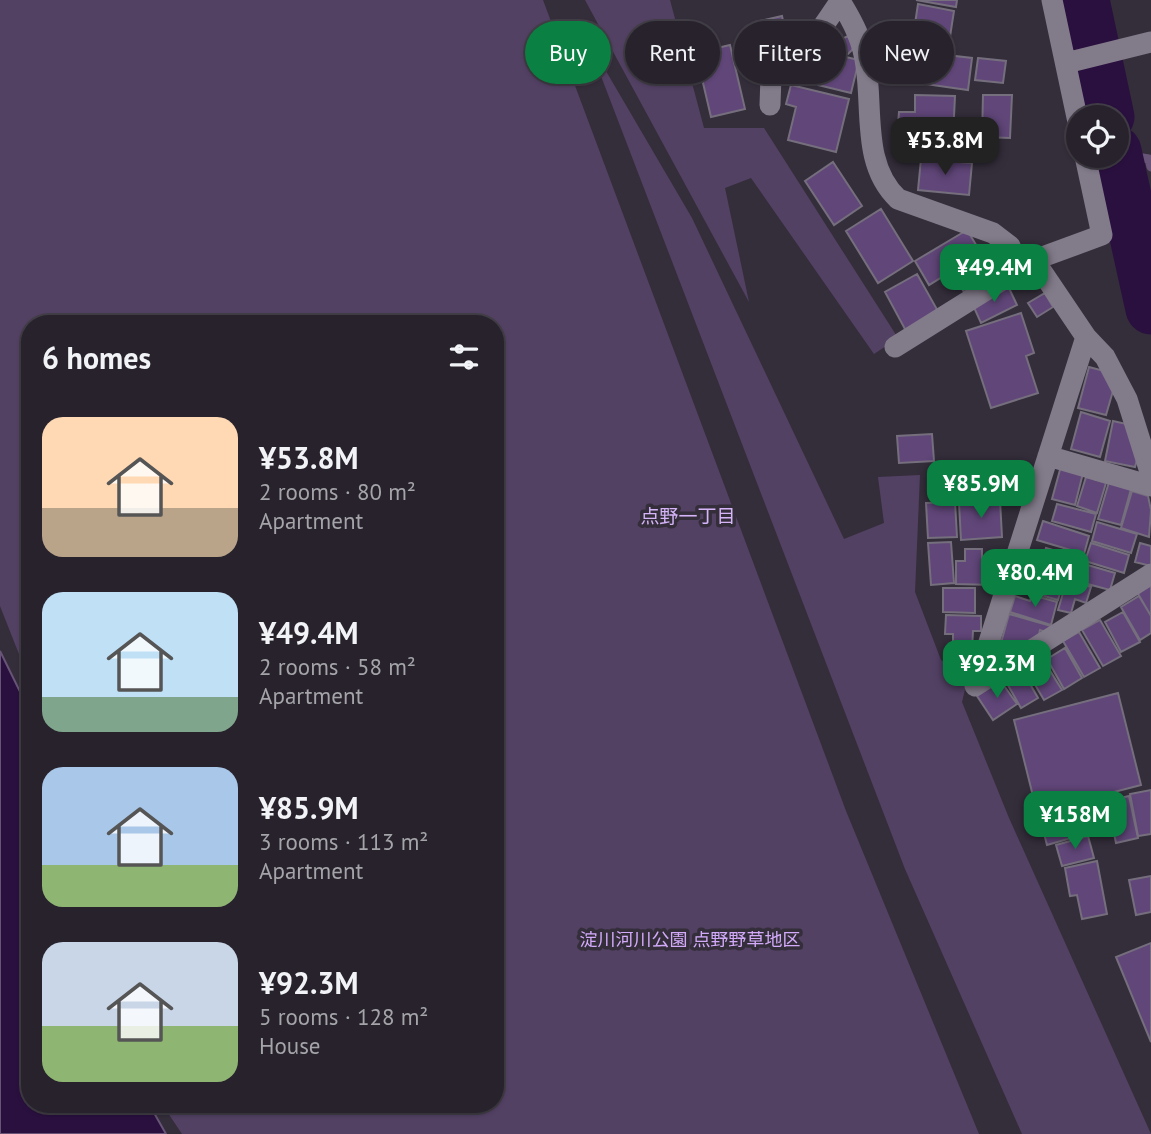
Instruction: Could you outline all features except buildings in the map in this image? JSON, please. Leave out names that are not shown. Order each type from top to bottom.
[{"type":"street","points":[[1052,0],[1072,62],[1076,105]]},
{"type":"street","points":[[769,105],[771,76],[802,55],[820,36],[840,1],[857,29],[866,65],[872,153],[888,190],[898,200],[993,233],[1010,246],[1105,357],[1127,399],[1151,475]]},
{"type":"street","points":[[1072,62],[1151,42]]},
{"type":"street","points":[[895,347],[1026,265],[1102,234],[1088,168]]},
{"type":"street","points":[[1086,337],[975,686],[1151,574]]},
{"type":"street","points":[[1048,456],[1151,486]]},
{"type":"green space","name":"淀川河川公園 点野野草地区","points":[[0,0],[543,0],[551,21],[525,21],[525,84],[574,84],[846,811],[979,1134],[182,1134],[168,1113],[504,1113],[504,315],[21,315],[21,659],[0,606]]},
{"type":"green space","points":[[585,0],[670,0],[676,21],[625,21],[625,74],[611,48],[611,21],[596,21]]},
{"type":"green space","points":[[611,80],[692,218],[844,539],[884,523],[878,477],[920,475],[915,592],[941,660],[968,677],[962,702],[1009,818],[1151,1134],[1022,1134],[905,869],[604,84],[611,84]]},
{"type":"green space","points":[[631,84],[692,84],[704,128],[764,128],[898,338],[874,354],[751,178],[725,188],[749,302]]},
{"type":"shaded area","points":[[0,651],[21,694],[21,1113],[154,1113],[166,1134],[0,1134]]},
{"type":"waterway","points":[[1084,0],[1106,105]]},
{"type":"waterway","points":[[1129,156],[1149,159],[1151,167]]},
{"type":"waterway","points":[[1120,168],[1151,309]]},
{"type":"district","name":"点野一丁目","points":[[688,516]]}]
